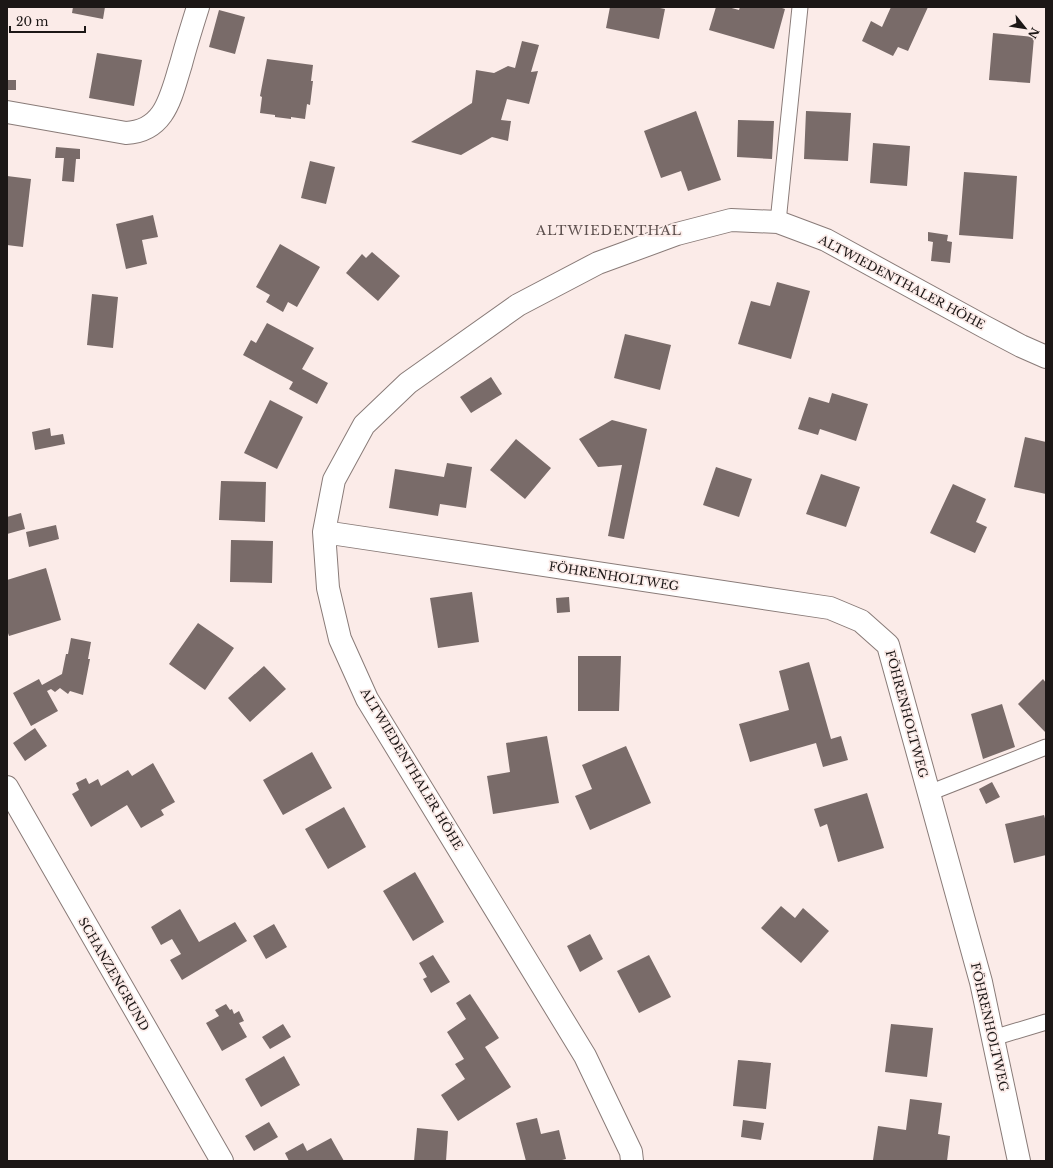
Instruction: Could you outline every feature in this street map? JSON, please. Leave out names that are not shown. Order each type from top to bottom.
[{"type":"street","points":[[7,112],[126,132],[136,132],[145,129],[158,119],[168,104],[198,7]]},
{"type":"street","name":"ALTWIEDENTHALER HÖHE","points":[[632,1161],[631,1152],[585,1056],[367,699],[340,639],[328,588],[324,532],[334,480],[364,425],[408,383],[518,304],[598,263],[677,234],[731,220],[778,222],[826,240],[991,330],[1046,357]]},
{"type":"street","name":"FÖHRENHOLTWEG","points":[[324,532],[830,608],[861,621],[888,645],[981,982],[1019,1161]]},
{"type":"street","name":"SCHANZENGRUND","points":[[7,787],[222,1161]]},
{"type":"lane","points":[[778,222],[800,7]]},
{"type":"lane","points":[[929,793],[1046,747]]},
{"type":"lane","points":[[993,1038],[1046,1022]]},
{"type":"building","points":[[73,7],[105,7],[103,19],[72,13]]},
{"type":"building","points":[[610,7],[655,7],[665,9],[659,39],[606,28]]},
{"type":"building","points":[[716,7],[728,7],[739,10],[740,7],[779,7],[785,9],[774,49],[709,30]]},
{"type":"building","points":[[891,7],[928,7],[908,51],[898,47],[893,56],[862,41],[871,21],[882,27]]},
{"type":"building","points":[[219,10],[245,17],[235,54],[209,47]]},
{"type":"building","points":[[993,33],[1034,37],[1030,83],[989,80]]},
{"type":"building","points":[[522,41],[539,45],[531,72],[538,71],[529,104],[507,99],[501,120],[511,121],[508,141],[492,137],[461,155],[411,142],[472,103],[476,70],[494,73],[508,66],[515,68]]},
{"type":"building","points":[[97,53],[142,60],[134,106],[89,98]]},
{"type":"building","points":[[267,59],[313,65],[310,105],[307,104],[305,119],[275,117],[275,115],[260,113],[262,97],[260,96]]},
{"type":"building","points":[[7,80],[16,80],[16,90],[7,90]]},
{"type":"building","points":[[696,111],[721,180],[688,191],[681,171],[661,178],[644,131]]},
{"type":"building","points":[[806,111],[851,113],[848,161],[804,159]]},
{"type":"building","points":[[738,120],[774,121],[772,159],[737,157]]},
{"type":"building","points":[[873,143],[910,146],[907,186],[870,183]]},
{"type":"building","points":[[56,147],[80,149],[80,159],[76,159],[74,182],[62,181],[64,158],[55,158]]},
{"type":"building","points":[[310,161],[335,167],[326,204],[301,198]]},
{"type":"building","points":[[964,172],[1017,176],[1013,239],[959,235]]},
{"type":"building","points":[[7,176],[31,179],[23,247],[7,245]]},
{"type":"building","points":[[153,215],[158,237],[142,240],[147,264],[126,269],[116,224]]},
{"type":"building","points":[[928,232],[948,235],[947,241],[952,242],[950,263],[931,261],[933,242],[928,241]]},
{"type":"building","points":[[280,244],[320,267],[297,307],[288,302],[283,312],[266,302],[270,295],[256,287]]},
{"type":"building","points":[[372,252],[400,276],[378,301],[346,273],[362,254],[366,258]]},
{"type":"building","points":[[777,282],[810,291],[791,359],[738,344],[751,301],[770,306]]},
{"type":"building","points":[[92,294],[118,297],[113,348],[87,345]]},
{"type":"building","points":[[267,323],[314,348],[302,369],[328,383],[317,404],[289,389],[293,382],[243,355],[251,340],[256,343]]},
{"type":"building","points":[[625,334],[671,345],[660,390],[614,378]]},
{"type":"building","points":[[491,377],[502,394],[471,413],[460,397]]},
{"type":"building","points":[[832,393],[868,404],[856,441],[820,429],[818,435],[798,429],[809,397],[829,403]]},
{"type":"building","points":[[270,400],[303,417],[277,469],[244,453]]},
{"type":"building","points":[[612,420],[647,429],[624,539],[608,536],[622,465],[598,467],[579,439]]},
{"type":"building","points":[[50,428],[51,436],[63,434],[65,444],[35,450],[32,432]]},
{"type":"building","points":[[1025,437],[1046,442],[1046,494],[1014,487]]},
{"type":"building","points":[[516,439],[551,468],[525,499],[490,470]]},
{"type":"building","points":[[447,463],[472,467],[466,508],[440,504],[438,516],[389,508],[395,469],[444,477]]},
{"type":"building","points":[[716,467],[752,479],[739,517],[703,505]]},
{"type":"building","points":[[821,474],[860,487],[846,527],[806,514]]},
{"type":"building","points":[[221,481],[266,482],[265,522],[219,520]]},
{"type":"building","points":[[953,484],[986,499],[976,522],[987,527],[975,553],[930,533]]},
{"type":"building","points":[[21,513],[25,529],[7,534],[7,517]]},
{"type":"building","points":[[56,525],[59,539],[29,547],[26,532]]},
{"type":"building","points":[[231,540],[273,541],[272,583],[230,582]]},
{"type":"building","points":[[46,568],[61,620],[9,636],[7,630],[7,580]]},
{"type":"building","points":[[472,592],[479,642],[438,648],[430,598]]},
{"type":"building","points":[[569,597],[570,612],[557,613],[556,598]]},
{"type":"building","points":[[198,623],[234,648],[205,690],[169,664]]},
{"type":"building","points":[[71,638],[91,642],[88,659],[90,659],[83,695],[70,691],[68,694],[60,688],[55,692],[51,689],[47,691],[58,711],[31,726],[13,693],[39,679],[42,685],[62,674]]},
{"type":"building","points":[[578,656],[621,656],[619,711],[578,711]]},
{"type":"building","points":[[809,662],[831,739],[841,736],[848,760],[823,767],[816,743],[750,762],[739,724],[789,710],[779,671]]},
{"type":"building","points":[[264,666],[286,689],[250,722],[228,698]]},
{"type":"building","points":[[1043,679],[1046,683],[1046,733],[1018,704]]},
{"type":"building","points":[[1002,704],[1015,747],[983,759],[971,714]]},
{"type":"building","points":[[35,728],[47,746],[25,761],[13,743]]},
{"type":"building","points":[[547,736],[559,803],[493,814],[487,776],[510,772],[506,743]]},
{"type":"building","points":[[626,746],[651,803],[590,830],[575,796],[592,789],[582,765]]},
{"type":"building","points":[[312,752],[332,788],[283,815],[263,780]]},
{"type":"building","points":[[153,763],[175,802],[161,810],[164,815],[141,828],[127,805],[91,827],[72,794],[79,790],[76,783],[86,778],[89,784],[98,779],[101,786],[128,770],[132,776]]},
{"type":"building","points":[[992,782],[1000,797],[986,804],[979,789]]},
{"type":"building","points":[[867,793],[884,848],[838,862],[827,824],[820,827],[814,809]]},
{"type":"building","points":[[344,807],[366,847],[328,869],[305,829]]},
{"type":"building","points":[[1044,815],[1046,822],[1046,855],[1014,863],[1005,824]]},
{"type":"building","points":[[415,872],[444,922],[413,941],[383,891]]},
{"type":"building","points":[[781,906],[795,918],[803,908],[829,931],[801,963],[761,928]]},
{"type":"building","points":[[180,909],[199,942],[235,922],[247,941],[182,980],[170,960],[181,954],[172,939],[161,945],[151,927]]},
{"type":"building","points":[[274,924],[287,947],[266,959],[253,936]]},
{"type":"building","points":[[590,934],[603,959],[580,972],[567,946]]},
{"type":"building","points":[[433,955],[450,982],[431,993],[423,979],[427,977],[419,963]]},
{"type":"building","points":[[649,955],[671,997],[639,1013],[617,971]]},
{"type":"building","points":[[470,994],[499,1038],[485,1047],[511,1087],[458,1121],[441,1095],[465,1079],[455,1064],[464,1059],[447,1032],[466,1019],[456,1003]]},
{"type":"building","points":[[226,1004],[230,1010],[232,1009],[234,1014],[239,1011],[244,1021],[239,1023],[247,1037],[222,1051],[206,1023],[219,1016],[215,1010]]},
{"type":"building","points":[[283,1024],[291,1037],[270,1049],[262,1037]]},
{"type":"building","points":[[891,1024],[933,1028],[927,1077],[885,1072]]},
{"type":"building","points":[[284,1056],[300,1085],[261,1107],[245,1079]]},
{"type":"building","points":[[738,1060],[771,1063],[766,1109],[733,1106]]},
{"type":"building","points":[[910,1099],[942,1103],[938,1134],[950,1136],[947,1161],[873,1160],[878,1126],[906,1130]]},
{"type":"building","points":[[537,1118],[541,1134],[559,1130],[566,1159],[558,1161],[526,1161],[516,1123]]},
{"type":"building","points":[[743,1120],[764,1123],[761,1140],[741,1137]]},
{"type":"building","points":[[269,1122],[278,1137],[254,1151],[245,1136]]},
{"type":"building","points":[[417,1128],[448,1131],[446,1161],[414,1161]]},
{"type":"building","points":[[331,1138],[344,1161],[289,1161],[285,1153],[303,1143],[307,1151]]},
{"type":"district","name":"ALTWIEDENTHAL","points":[[609,230]]}]
